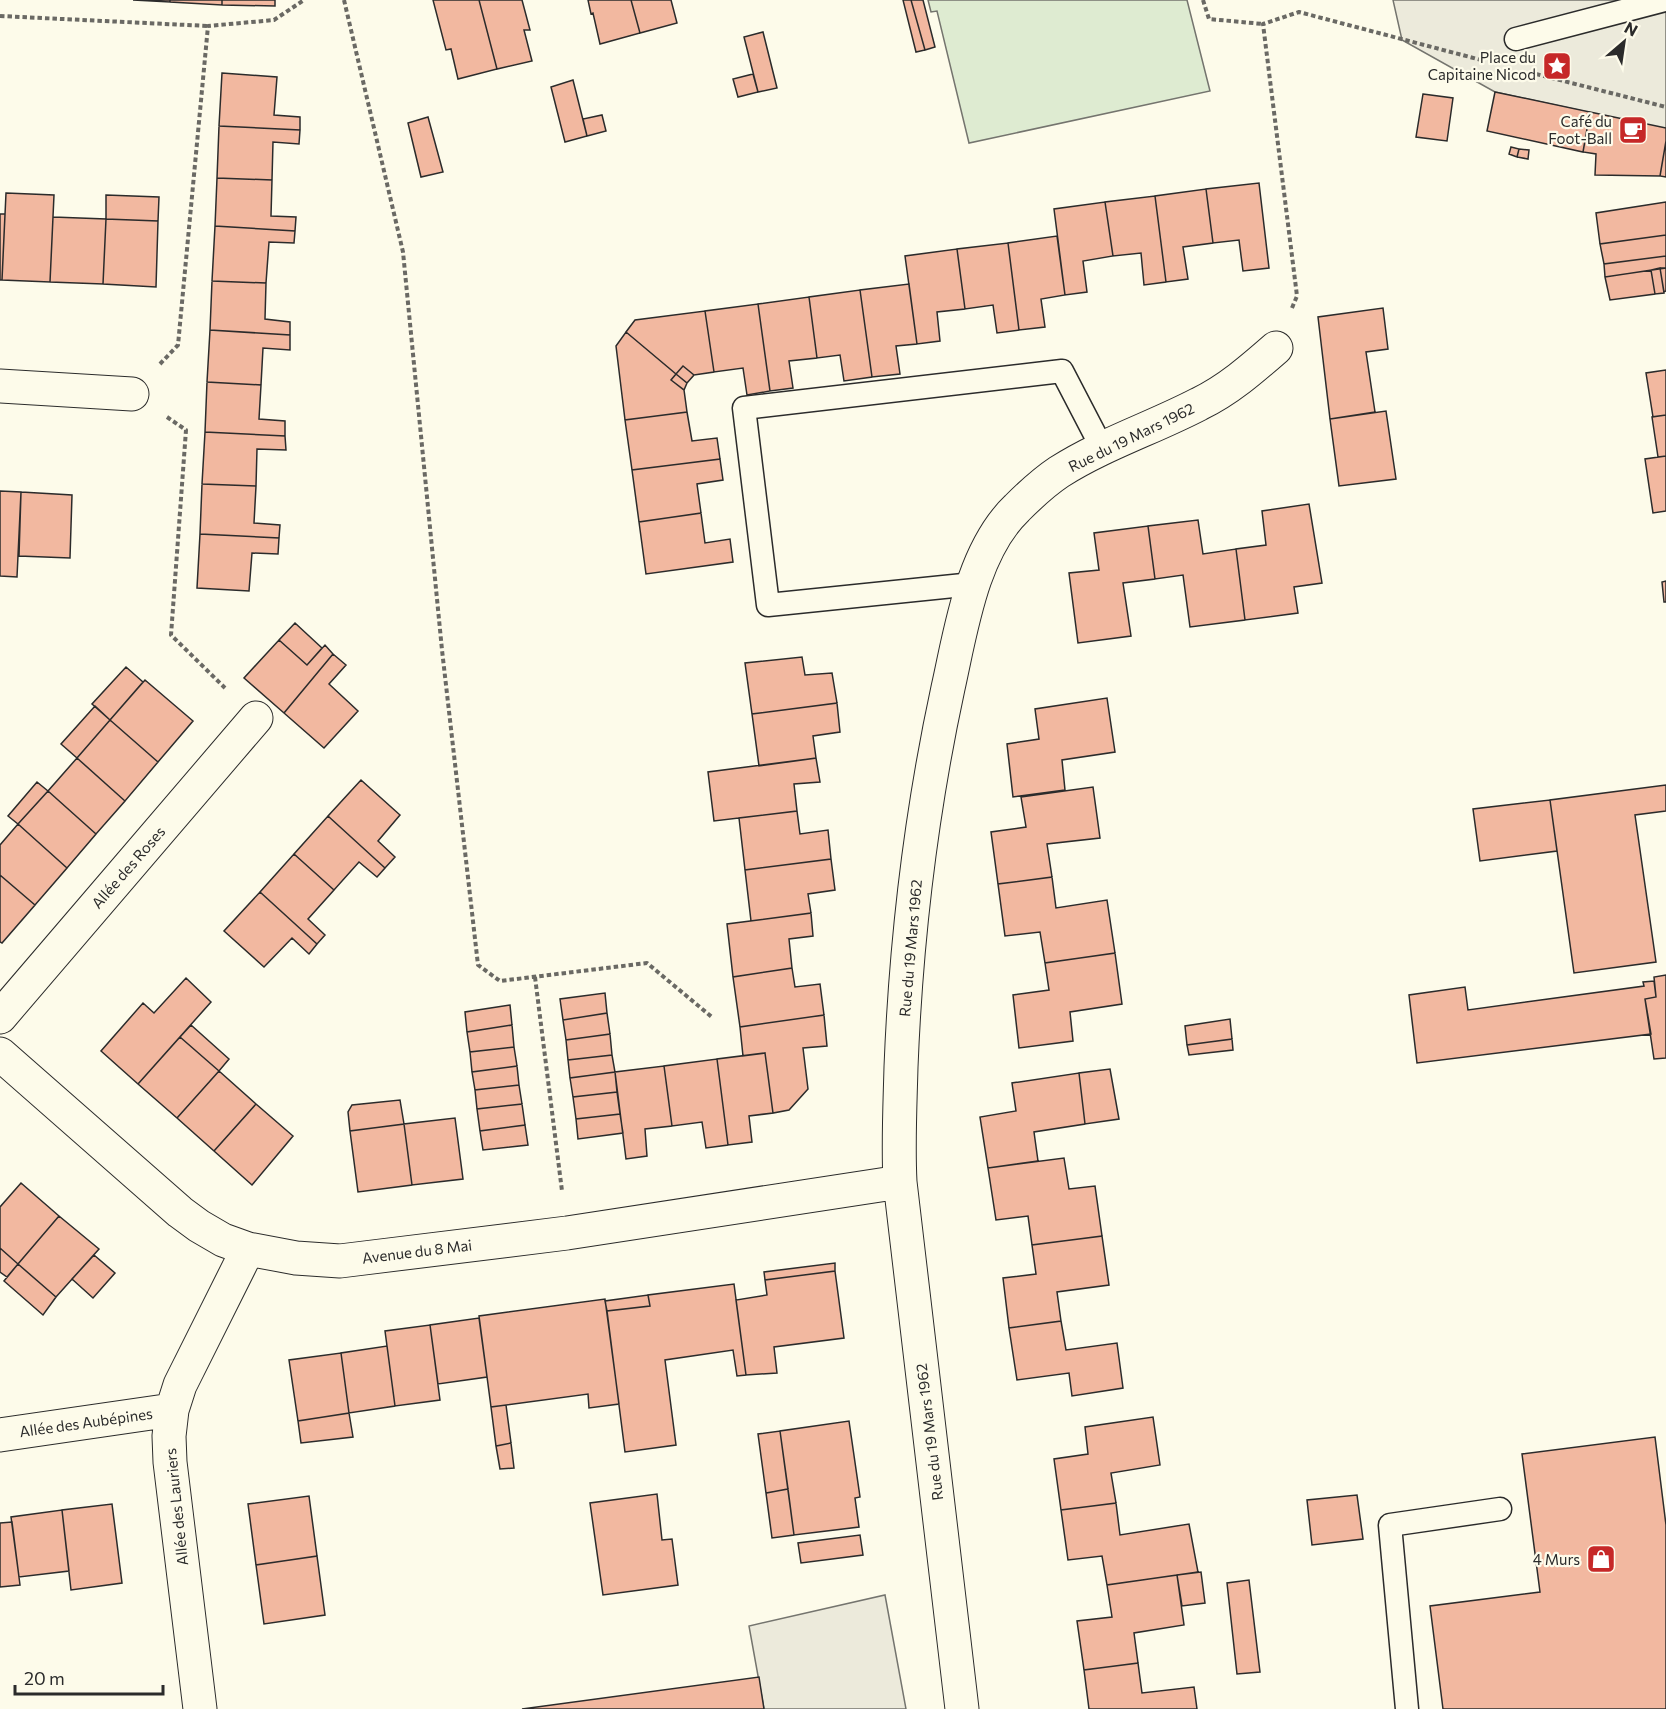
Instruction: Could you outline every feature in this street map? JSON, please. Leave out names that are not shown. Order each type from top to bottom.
[{"type":"street","name":"Rue du 19 Mars 1962","points":[[962,1709],[900,1182],[898,1142],[902,1030],[911,914],[929,779],[959,637],[973,584],[994,538],[1014,511],[1058,473],[1102,448],[1201,404],[1247,374],[1276,348]]},
{"type":"street","points":[[0,386],[132,394]]},
{"type":"street","name":"Allée des Roses","points":[[0,1017],[256,718]]},
{"type":"street","name":"Avenue du 8 Mai","points":[[0,1054],[180,1212],[199,1226],[223,1240],[248,1249],[296,1258],[340,1261],[567,1233],[900,1182]]},
{"type":"street","name":"Allée des Lauriers","points":[[200,1709],[170,1462],[169,1436],[172,1410],[180,1384],[248,1249]]},
{"type":"street","name":"Allée des Aubépines","points":[[0,1435],[172,1410]]},
{"type":"lane","points":[[1516,39],[1665,0]]},
{"type":"lane","points":[[973,584],[768,605],[744,408],[1062,371],[1102,448]]},
{"type":"lane","points":[[1407,1709],[1390,1525],[1500,1509]]},
{"type":"path","points":[[0,16],[208,26],[274,20],[304,0]]},
{"type":"path","points":[[344,0],[403,252],[442,650],[478,965],[500,981],[647,963],[713,1018]]},
{"type":"path","points":[[1203,0],[1209,19],[1263,24],[1299,12],[1494,63]]},
{"type":"path","points":[[1263,24],[1297,296],[1276,348]]},
{"type":"path","points":[[208,26],[178,345],[132,394],[186,430],[171,635],[256,718]]},
{"type":"path","points":[[1528,72],[1666,107]]},
{"type":"path","points":[[535,977],[567,1233]]},
{"type":"green space","points":[[928,0],[1187,0],[1210,91],[969,143],[937,11],[931,12]]},
{"type":"shaded area","name":"Place du Capitaine Nicod","points":[[1393,0],[1666,0],[1666,129],[1495,92],[1402,40]]},
{"type":"shaded area","points":[[885,1595],[906,1709],[764,1709],[749,1626]]},
{"type":"building","points":[[133,0],[170,0],[170,2]]},
{"type":"building","points":[[170,0],[222,0],[222,5],[170,2]]},
{"type":"building","points":[[222,0],[275,0],[275,6],[222,5]]},
{"type":"building","points":[[433,0],[479,0],[497,69],[458,79],[451,49],[446,50]]},
{"type":"building","points":[[479,0],[522,0],[530,30],[524,30],[532,61],[497,69]]},
{"type":"building","points":[[588,0],[631,0],[640,33],[600,44]]},
{"type":"building","points":[[631,0],[671,0],[677,23],[640,33]]},
{"type":"building","points":[[903,0],[911,0],[925,50],[916,52]]},
{"type":"building","points":[[911,0],[923,0],[935,47],[925,50]]},
{"type":"building","points":[[763,32],[777,88],[758,92],[744,37]]},
{"type":"building","points":[[222,73],[277,77],[274,115],[300,117],[300,130],[219,126]]},
{"type":"building","points":[[753,74],[758,92],[738,97],[733,79]]},
{"type":"building","points":[[573,80],[587,136],[565,142],[551,87]]},
{"type":"building","points":[[1495,92],[1590,112],[1583,152],[1487,131]]},
{"type":"building","points":[[1423,94],[1453,98],[1447,141],[1416,137]]},
{"type":"building","points":[[1590,112],[1666,128],[1660,176],[1595,175],[1596,154],[1583,152]]},
{"type":"building","points":[[602,115],[606,131],[587,136],[583,119]]},
{"type":"building","points":[[428,117],[443,172],[421,177],[408,123]]},
{"type":"building","points":[[219,126],[300,130],[299,144],[273,142],[272,180],[217,178]]},
{"type":"building","points":[[1666,141],[1666,177],[1660,176]]},
{"type":"building","points":[[1511,147],[1519,149],[1517,157],[1509,154]]},
{"type":"building","points":[[1519,149],[1529,150],[1528,159],[1517,157]]},
{"type":"building","points":[[217,178],[272,180],[271,216],[296,217],[295,231],[215,226]]},
{"type":"building","points":[[1259,183],[1269,268],[1243,271],[1239,240],[1213,243],[1206,189]]},
{"type":"building","points":[[1206,189],[1213,243],[1183,247],[1188,279],[1166,282],[1155,196]]},
{"type":"building","points":[[6,193],[54,195],[50,282],[2,280]]},
{"type":"building","points":[[106,195],[159,197],[158,221],[106,219]]},
{"type":"building","points":[[1155,196],[1166,282],[1144,285],[1141,253],[1113,256],[1105,202]]},
{"type":"building","points":[[1105,202],[1113,256],[1083,261],[1087,292],[1065,295],[1054,209]]},
{"type":"building","points":[[1666,202],[1666,235],[1600,244],[1596,213]]},
{"type":"building","points":[[0,214],[5,214],[2,280],[0,280]]},
{"type":"building","points":[[53,217],[106,219],[103,284],[50,282]]},
{"type":"building","points":[[106,219],[158,221],[156,287],[103,284]]},
{"type":"building","points":[[215,226],[295,231],[294,243],[269,242],[266,283],[212,281]]},
{"type":"building","points":[[1666,235],[1666,256],[1604,264],[1600,244]]},
{"type":"building","points":[[1057,236],[1065,295],[1041,299],[1045,327],[1019,330],[1008,243]]},
{"type":"building","points":[[1008,243],[1019,330],[997,333],[993,305],[965,309],[957,249]]},
{"type":"building","points":[[957,249],[965,309],[937,312],[940,341],[917,344],[905,256]]},
{"type":"building","points":[[1666,256],[1666,268],[1605,277],[1604,264]]},
{"type":"building","points":[[1660,268],[1664,293],[1655,294],[1651,270]]},
{"type":"building","points":[[1660,268],[1666,268],[1666,291],[1664,292]]},
{"type":"building","points":[[1651,270],[1655,294],[1610,300],[1605,277]]},
{"type":"building","points":[[212,281],[266,283],[265,319],[290,322],[290,335],[210,330]]},
{"type":"building","points":[[909,284],[917,344],[896,346],[900,374],[872,377],[860,290]]},
{"type":"building","points":[[860,290],[872,377],[844,381],[840,355],[817,358],[809,297]]},
{"type":"building","points":[[809,297],[817,358],[789,361],[793,388],[770,391],[758,304]]},
{"type":"building","points":[[758,304],[770,391],[747,395],[743,368],[714,372],[705,311]]},
{"type":"building","points":[[1383,308],[1388,349],[1366,352],[1375,412],[1330,419],[1318,317]]},
{"type":"building","points":[[705,311],[714,372],[694,375],[683,366],[676,374],[626,332],[635,320]]},
{"type":"building","points":[[210,330],[290,335],[290,350],[263,348],[261,385],[207,382]]},
{"type":"building","points":[[626,332],[676,374],[671,380],[684,390],[687,412],[625,420],[616,346]]},
{"type":"building","points":[[683,366],[694,375],[687,383],[676,374]]},
{"type":"building","points":[[1666,370],[1666,415],[1653,417],[1646,373]]},
{"type":"building","points":[[676,374],[687,383],[684,390],[671,380]]},
{"type":"building","points":[[207,382],[261,385],[259,419],[285,421],[285,436],[205,432]]},
{"type":"building","points":[[1386,411],[1396,479],[1339,486],[1330,419]]},
{"type":"building","points":[[687,412],[692,441],[717,438],[720,459],[632,470],[625,420]]},
{"type":"building","points":[[1666,415],[1666,456],[1658,457],[1652,417]]},
{"type":"building","points":[[205,432],[285,436],[286,450],[257,449],[256,486],[202,484]]},
{"type":"building","points":[[1666,456],[1666,511],[1653,513],[1645,459]]},
{"type":"building","points":[[720,459],[723,480],[697,484],[701,513],[639,522],[632,470]]},
{"type":"building","points":[[202,484],[256,486],[254,523],[280,525],[279,538],[200,534]]},
{"type":"building","points":[[0,491],[21,492],[17,577],[0,576]]},
{"type":"building","points":[[21,492],[72,495],[70,558],[19,556]]},
{"type":"building","points":[[1309,504],[1322,583],[1294,587],[1298,613],[1245,620],[1236,549],[1266,545],[1262,511]]},
{"type":"building","points":[[701,513],[705,543],[730,539],[733,562],[646,574],[639,522]]},
{"type":"building","points":[[1198,520],[1203,554],[1236,549],[1245,620],[1190,627],[1183,575],[1155,579],[1148,526]]},
{"type":"building","points":[[1148,526],[1155,579],[1123,583],[1131,636],[1078,643],[1069,573],[1099,570],[1094,533]]},
{"type":"building","points":[[200,534],[279,538],[278,554],[252,553],[249,591],[197,588]]},
{"type":"building","points":[[1666,581],[1666,602],[1664,602],[1662,582]]},
{"type":"building","points":[[295,623],[322,648],[307,665],[279,640]]},
{"type":"building","points":[[279,640],[307,665],[325,645],[333,654],[284,713],[244,678]]},
{"type":"building","points":[[333,654],[346,665],[329,684],[358,711],[324,748],[284,713]]},
{"type":"building","points":[[802,657],[805,675],[832,673],[837,703],[752,714],[745,663]]},
{"type":"building","points":[[126,667],[143,682],[110,720],[92,704]]},
{"type":"building","points":[[145,680],[193,721],[158,762],[110,720]]},
{"type":"building","points":[[1107,698],[1115,752],[1062,760],[1065,790],[1013,797],[1007,744],[1039,739],[1035,709]]},
{"type":"building","points":[[837,703],[840,732],[813,736],[816,758],[759,766],[752,714]]},
{"type":"building","points":[[95,706],[110,720],[77,758],[61,744]]},
{"type":"building","points":[[110,720],[158,762],[125,801],[77,758]]},
{"type":"building","points":[[77,758],[125,801],[96,834],[48,791]]},
{"type":"building","points":[[816,758],[820,782],[794,784],[797,811],[714,821],[708,772]]},
{"type":"building","points":[[361,780],[400,815],[378,841],[395,857],[385,868],[328,816]]},
{"type":"building","points":[[37,782],[48,791],[18,824],[8,816]]},
{"type":"building","points":[[1666,785],[1666,811],[1635,815],[1656,962],[1574,973],[1550,800]]},
{"type":"building","points":[[1093,787],[1100,838],[1047,844],[1052,877],[998,884],[991,832],[1026,827],[1021,797]]},
{"type":"building","points":[[48,791],[96,834],[67,868],[18,824]]},
{"type":"building","points":[[1550,800],[1557,851],[1480,861],[1473,809]]},
{"type":"building","points":[[797,811],[800,834],[828,830],[831,859],[745,870],[739,818]]},
{"type":"building","points":[[328,816],[385,868],[377,877],[359,862],[334,890],[294,854]]},
{"type":"building","points":[[18,824],[67,868],[35,905],[0,875],[0,845]]},
{"type":"building","points":[[294,854],[334,890],[308,919],[325,935],[317,944],[260,892]]},
{"type":"building","points":[[831,859],[835,890],[808,894],[811,913],[751,921],[745,870]]},
{"type":"building","points":[[0,875],[35,905],[2,943],[0,942]]},
{"type":"building","points":[[1052,877],[1056,908],[1107,900],[1115,953],[1045,963],[1040,932],[1005,936],[998,884]]},
{"type":"building","points":[[260,892],[317,944],[309,954],[292,938],[264,967],[224,931]]},
{"type":"building","points":[[811,913],[813,936],[789,939],[792,968],[733,977],[727,924]]},
{"type":"building","points":[[1115,953],[1122,1004],[1070,1012],[1073,1041],[1019,1048],[1013,995],[1049,990],[1045,963]]},
{"type":"building","points":[[792,968],[795,987],[820,984],[824,1015],[740,1027],[733,977]]},
{"type":"building","points":[[1666,975],[1666,1058],[1654,1059],[1645,999],[1656,997],[1654,977]]},
{"type":"building","points":[[186,978],[211,1002],[138,1084],[101,1051],[143,1003],[154,1013]]},
{"type":"building","points":[[1654,981],[1656,997],[1645,999],[1651,1034],[1417,1063],[1409,995],[1465,987],[1468,1010],[1644,986],[1643,982]]},
{"type":"building","points":[[605,993],[607,1013],[563,1020],[560,999]]},
{"type":"building","points":[[510,1005],[512,1025],[467,1032],[465,1012]]},
{"type":"building","points":[[607,1013],[610,1034],[566,1040],[563,1020]]},
{"type":"building","points":[[824,1015],[827,1046],[803,1048],[808,1089],[789,1110],[773,1113],[765,1053],[743,1056],[740,1027]]},
{"type":"building","points":[[1230,1019],[1232,1039],[1187,1045],[1185,1026]]},
{"type":"building","points":[[191,1025],[229,1059],[219,1071],[180,1037]]},
{"type":"building","points":[[512,1025],[514,1047],[470,1052],[467,1032]]},
{"type":"building","points":[[610,1034],[612,1055],[568,1060],[566,1040]]},
{"type":"building","points":[[180,1037],[219,1071],[177,1118],[138,1084]]},
{"type":"building","points":[[1232,1039],[1233,1050],[1189,1055],[1187,1045]]},
{"type":"building","points":[[514,1047],[517,1066],[472,1072],[470,1052]]},
{"type":"building","points":[[765,1053],[773,1113],[749,1116],[752,1142],[728,1145],[717,1059]]},
{"type":"building","points":[[612,1055],[615,1072],[570,1078],[568,1060]]},
{"type":"building","points":[[717,1059],[728,1145],[706,1148],[702,1122],[672,1126],[664,1066]]},
{"type":"building","points":[[517,1066],[519,1085],[475,1090],[472,1072]]},
{"type":"building","points":[[664,1066],[672,1126],[645,1129],[647,1156],[626,1159],[615,1072]]},
{"type":"building","points":[[1110,1069],[1119,1119],[1085,1124],[1079,1073]]},
{"type":"building","points":[[219,1071],[256,1104],[214,1151],[177,1118]]},
{"type":"building","points":[[615,1072],[617,1092],[573,1097],[570,1078]]},
{"type":"building","points":[[1079,1073],[1085,1124],[1034,1132],[1038,1161],[988,1168],[980,1117],[1016,1111],[1012,1083]]},
{"type":"building","points":[[519,1085],[522,1104],[477,1109],[475,1090]]},
{"type":"building","points":[[617,1092],[620,1114],[576,1119],[573,1097]]},
{"type":"building","points":[[400,1100],[404,1124],[350,1131],[348,1112],[352,1105]]},
{"type":"building","points":[[256,1104],[293,1136],[252,1185],[214,1151]]},
{"type":"building","points":[[522,1104],[525,1125],[480,1131],[477,1109]]},
{"type":"building","points":[[620,1114],[623,1133],[578,1139],[576,1119]]},
{"type":"building","points":[[455,1118],[463,1179],[412,1185],[404,1124]]},
{"type":"building","points":[[404,1124],[412,1185],[358,1192],[350,1131]]},
{"type":"building","points":[[525,1125],[528,1145],[483,1150],[480,1131]]},
{"type":"building","points":[[1064,1158],[1069,1189],[1095,1186],[1102,1236],[1032,1245],[1028,1216],[996,1220],[988,1168]]},
{"type":"building","points":[[21,1183],[59,1216],[18,1264],[0,1248],[0,1207]]},
{"type":"building","points":[[59,1216],[99,1249],[56,1297],[18,1264]]},
{"type":"building","points":[[1102,1236],[1109,1285],[1057,1292],[1061,1321],[1009,1328],[1003,1278],[1036,1274],[1032,1245]]},
{"type":"building","points":[[0,1248],[18,1264],[7,1277],[0,1272]]},
{"type":"building","points":[[94,1255],[115,1273],[93,1298],[72,1279]]},
{"type":"building","points":[[835,1263],[835,1271],[765,1280],[764,1272]]},
{"type":"building","points":[[18,1264],[56,1297],[43,1315],[4,1281]]},
{"type":"building","points":[[835,1271],[844,1338],[774,1347],[777,1373],[746,1375],[736,1300],[767,1295],[765,1280]]},
{"type":"building","points":[[734,1284],[746,1375],[737,1376],[733,1350],[665,1360],[676,1445],[625,1452],[607,1311],[650,1306],[648,1295]]},
{"type":"building","points":[[648,1295],[650,1306],[607,1311],[605,1301]]},
{"type":"building","points":[[605,1299],[619,1404],[589,1408],[588,1394],[491,1407],[479,1316]]},
{"type":"building","points":[[479,1318],[487,1377],[438,1384],[430,1325]]},
{"type":"building","points":[[1061,1321],[1066,1350],[1117,1343],[1123,1388],[1072,1396],[1069,1373],[1017,1380],[1009,1328]]},
{"type":"building","points":[[430,1325],[440,1400],[395,1406],[385,1331]]},
{"type":"building","points":[[387,1346],[395,1406],[349,1413],[341,1353]]},
{"type":"building","points":[[341,1353],[349,1413],[298,1421],[289,1360]]},
{"type":"building","points":[[506,1405],[511,1443],[496,1446],[491,1407]]},
{"type":"building","points":[[349,1413],[353,1437],[301,1443],[298,1421]]},
{"type":"building","points":[[1153,1417],[1160,1465],[1111,1473],[1116,1503],[1061,1510],[1054,1459],[1088,1454],[1085,1427]]},
{"type":"building","points":[[849,1421],[860,1497],[855,1498],[859,1527],[794,1535],[780,1431]]},
{"type":"building","points":[[780,1431],[788,1489],[766,1493],[758,1434]]},
{"type":"building","name":"4 Murs","points":[[1655,1437],[1666,1525],[1666,1709],[1443,1709],[1430,1606],[1540,1592],[1522,1454]]},
{"type":"building","points":[[511,1443],[514,1468],[500,1469],[496,1446]]},
{"type":"building","points":[[788,1489],[794,1535],[772,1538],[766,1493]]},
{"type":"building","points":[[657,1494],[662,1540],[672,1539],[678,1585],[603,1595],[590,1503]]},
{"type":"building","points":[[1357,1495],[1363,1539],[1312,1545],[1307,1500]]},
{"type":"building","points":[[309,1496],[317,1556],[256,1565],[248,1504]]},
{"type":"building","points":[[1116,1503],[1120,1535],[1189,1524],[1198,1572],[1107,1585],[1102,1556],[1068,1560],[1061,1510]]},
{"type":"building","points":[[112,1504],[122,1583],[71,1590],[62,1510]]},
{"type":"building","points":[[62,1510],[69,1571],[19,1577],[11,1517]]},
{"type":"building","points":[[12,1522],[20,1585],[0,1587],[0,1523]]},
{"type":"building","points":[[860,1535],[863,1555],[801,1563],[798,1543]]},
{"type":"building","points":[[317,1556],[325,1615],[264,1624],[256,1565]]},
{"type":"building","points":[[1201,1572],[1205,1603],[1182,1606],[1177,1575]]},
{"type":"building","points":[[1177,1575],[1184,1625],[1134,1633],[1138,1663],[1084,1670],[1077,1621],[1112,1617],[1107,1585]]},
{"type":"building","points":[[1249,1580],[1260,1672],[1237,1674],[1227,1583]]},
{"type":"building","points":[[1138,1663],[1142,1693],[1194,1687],[1197,1709],[1089,1709],[1084,1670]]},
{"type":"building","points":[[759,1677],[764,1709],[522,1709]]},
{"type":"place","name":"Place du Capitaine Nicod","points":[[1557,66]]},
{"type":"place","name":"Café du Foot-Ball","points":[[1633,130]]},
{"type":"place","name":"4 Murs","points":[[1601,1559]]}]
